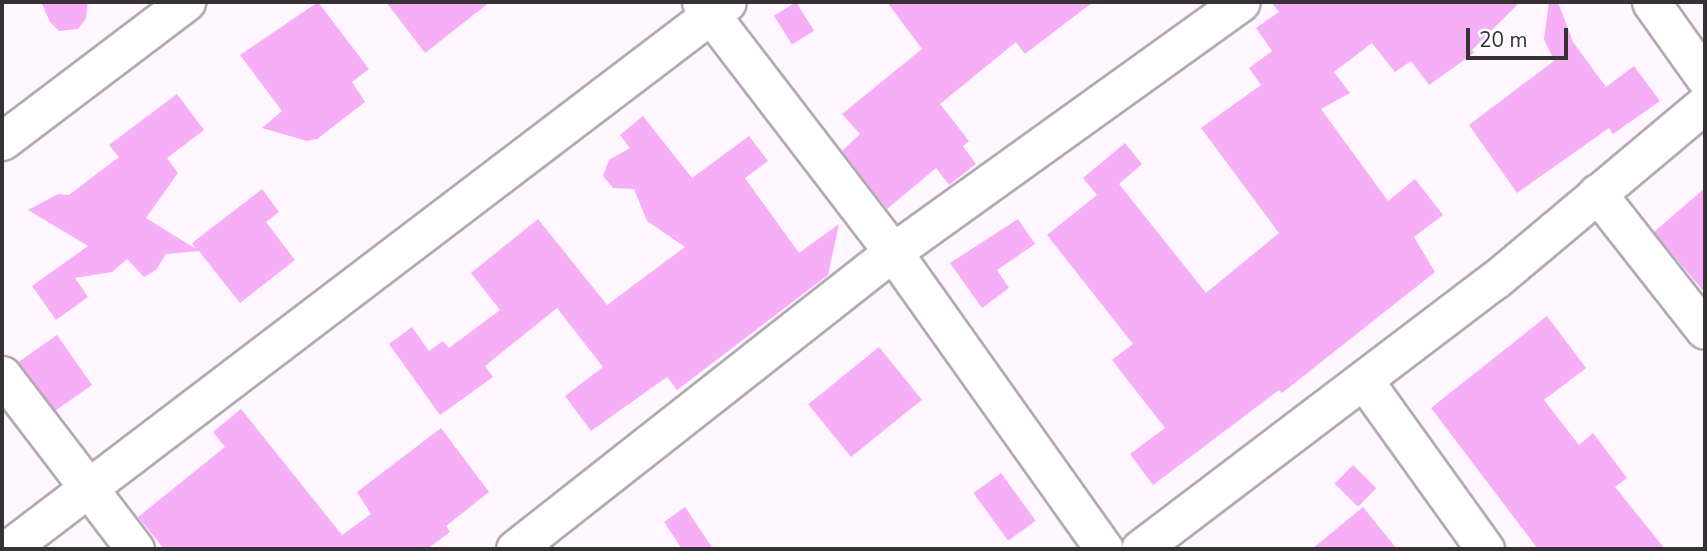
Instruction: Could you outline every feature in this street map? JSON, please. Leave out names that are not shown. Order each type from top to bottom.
[{"type":"street","points":[[2,141],[186,2]]},
{"type":"street","points":[[515,549],[893,252],[1241,2]]},
{"type":"street","points":[[1651,2],[1705,78]]},
{"type":"street","points":[[8,549],[90,489],[713,6],[893,252],[1104,549]]},
{"type":"street","points":[[1140,549],[1365,382],[1705,104]]},
{"type":"street","points":[[1597,193],[1705,330]]},
{"type":"street","points":[[2,375],[135,549]]},
{"type":"street","points":[[1365,382],[1485,549]]},
{"type":"building","points":[[41,2],[88,2],[86,18],[78,29],[59,31],[50,22]]},
{"type":"building","points":[[318,2],[369,69],[352,82],[365,102],[317,139],[307,141],[262,128],[282,111],[240,55]]},
{"type":"building","points":[[386,2],[490,2],[425,53]]},
{"type":"building","points":[[796,2],[814,31],[792,45],[774,16]]},
{"type":"building","points":[[887,2],[1093,2],[1025,54],[1016,42],[940,104],[969,141],[963,146],[976,164],[949,185],[936,168],[887,209],[842,151],[860,134],[842,114],[922,49]]},
{"type":"building","points":[[1271,2],[1520,2],[1472,50],[1474,53],[1429,85],[1411,61],[1395,72],[1372,43],[1334,72],[1350,93],[1321,109],[1388,201],[1415,179],[1443,215],[1414,237],[1435,272],[1282,393],[1279,390],[1153,485],[1130,454],[1165,428],[1112,360],[1133,344],[1047,235],[1097,195],[1083,178],[1125,143],[1142,164],[1119,184],[1206,293],[1279,233],[1201,128],[1261,85],[1249,68],[1272,51],[1256,28],[1279,12]]},
{"type":"building","points":[[1549,2],[1558,2],[1573,42],[1606,87],[1634,66],[1660,101],[1613,134],[1609,128],[1517,193],[1469,125],[1554,61],[1544,39]]},
{"type":"building","points":[[177,94],[204,130],[167,158],[178,173],[146,218],[196,249],[192,243],[262,189],[279,212],[266,222],[295,260],[240,303],[199,251],[166,254],[156,270],[144,277],[127,259],[112,272],[75,278],[88,297],[56,320],[32,286],[88,246],[28,210],[58,194],[69,195],[119,157],[109,145]]},
{"type":"building","points":[[643,116],[692,178],[749,136],[768,161],[745,178],[799,253],[839,224],[828,275],[677,390],[667,377],[591,431],[565,396],[603,367],[557,308],[485,366],[493,377],[440,415],[389,344],[412,327],[429,351],[443,341],[449,348],[500,310],[471,273],[538,219],[607,305],[685,247],[647,221],[634,189],[613,188],[603,176],[609,160],[630,148],[620,135]]},
{"type":"building","points":[[1705,188],[1705,293],[1654,232]]},
{"type":"building","points":[[1018,219],[1035,244],[997,270],[1009,288],[982,308],[950,263]]},
{"type":"building","points":[[1547,316],[1586,368],[1544,400],[1579,445],[1593,433],[1627,478],[1615,487],[1665,549],[1538,549],[1431,408]]},
{"type":"building","points":[[57,335],[92,385],[53,412],[18,362]]},
{"type":"building","points":[[879,347],[922,400],[851,457],[808,404]]},
{"type":"building","points":[[241,409],[342,535],[371,514],[357,492],[441,428],[489,492],[446,526],[450,532],[427,549],[164,549],[138,517],[225,447],[213,432]]},
{"type":"building","points":[[1353,465],[1376,488],[1358,507],[1335,483]]},
{"type":"building","points":[[1001,473],[1036,521],[1008,541],[973,493]]},
{"type":"building","points":[[685,507],[713,549],[682,549],[664,522]]},
{"type":"building","points":[[1363,507],[1397,549],[1312,549]]}]
